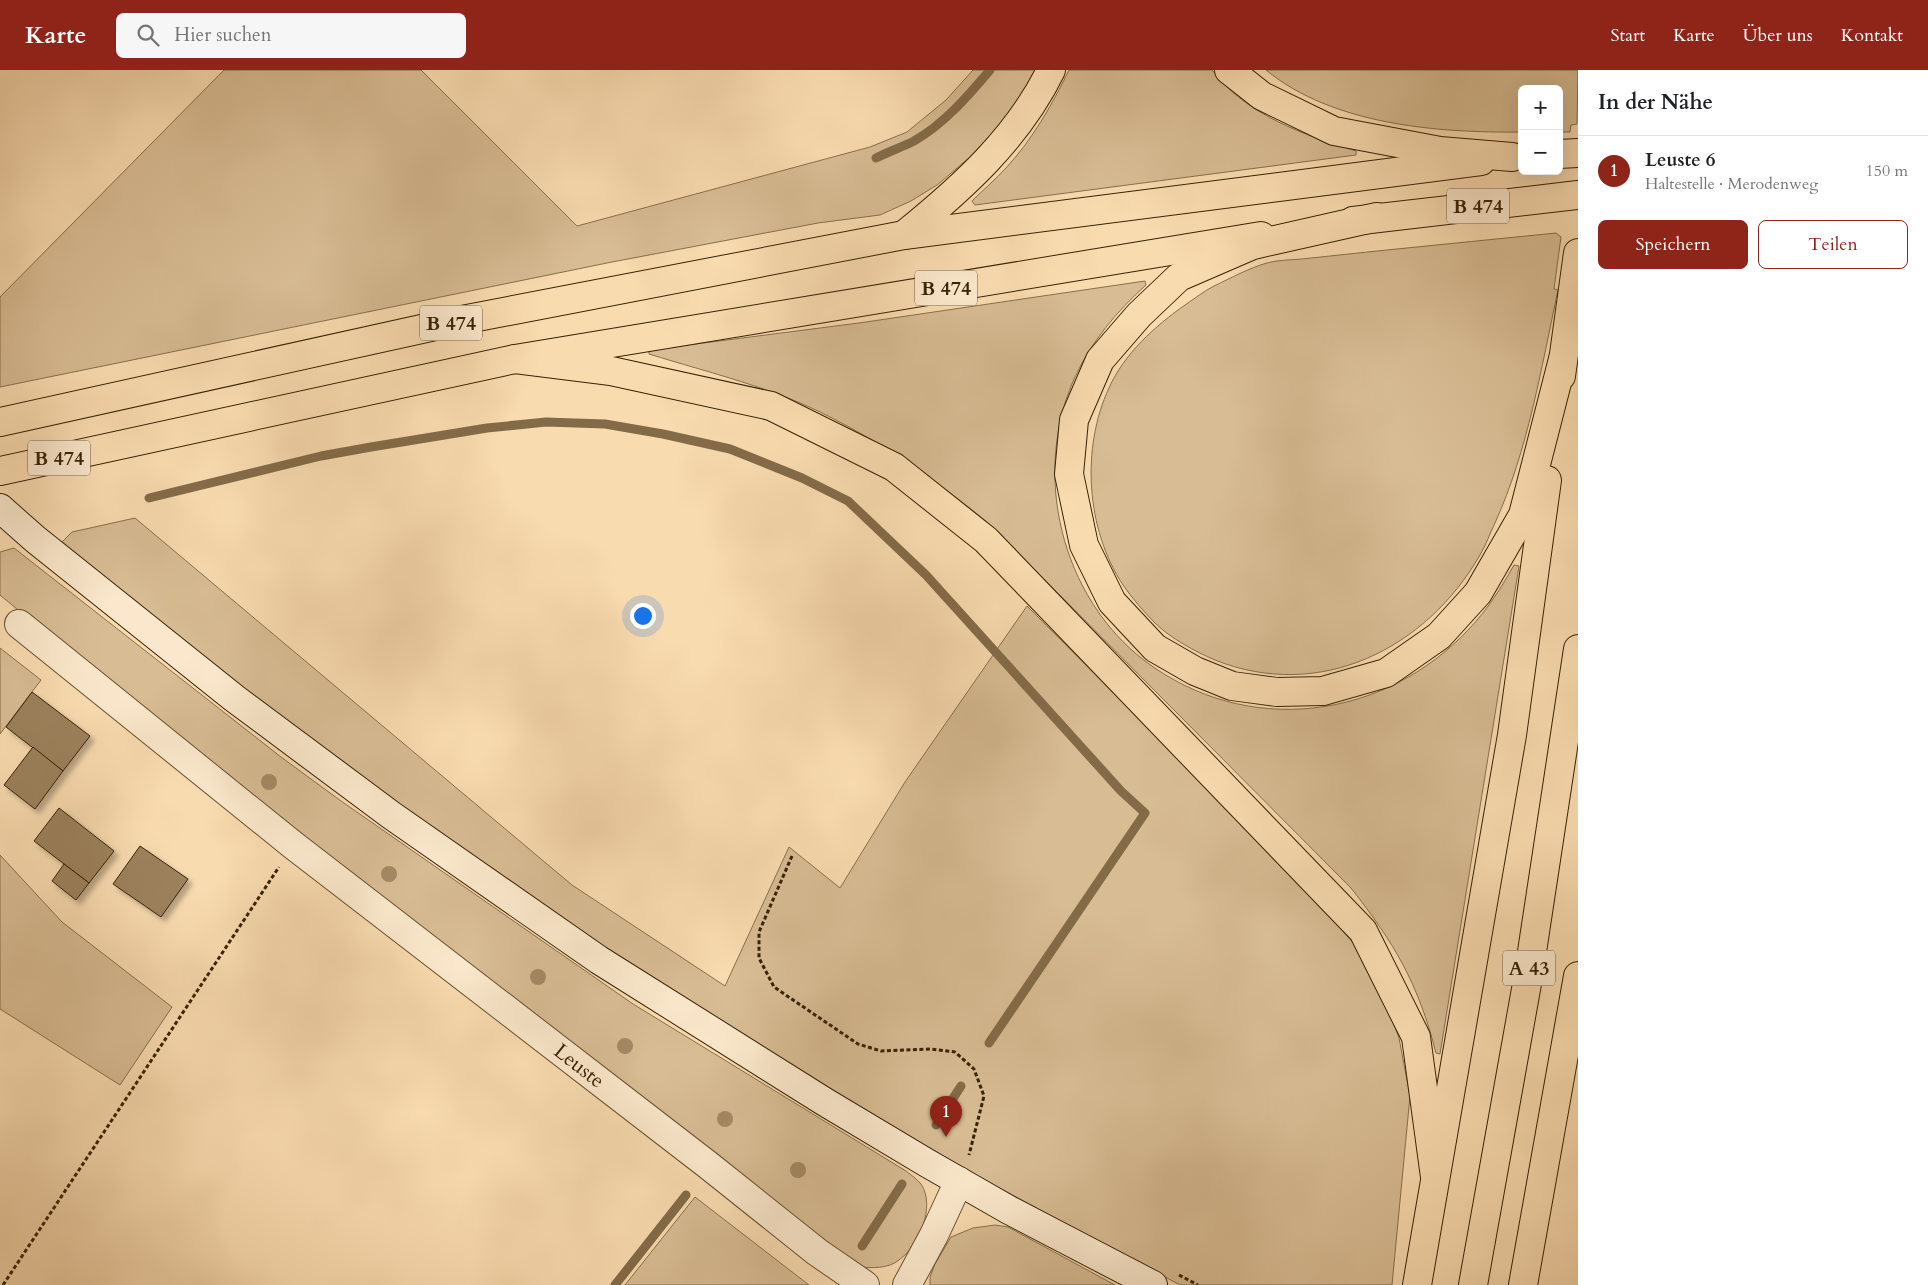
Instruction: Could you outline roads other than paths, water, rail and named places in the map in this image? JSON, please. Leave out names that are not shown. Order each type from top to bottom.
[{"type":"highway","points":[[904,235],[951,197],[1008,138],[1042,89],[1052,70]]},
{"type":"highway","points":[[1229,70],[1262,96],[1334,131],[1440,151],[1517,156]]},
{"type":"highway","points":[[1563,154],[1578,152]]},
{"type":"highway","name":"B 474","points":[[0,422],[467,319],[904,235],[1517,156]]},
{"type":"highway","name":"B 474","points":[[0,471],[515,359],[1377,217],[1578,195]]},
{"type":"highway","points":[[1377,217],[1253,245],[1179,277],[1139,315],[1100,360],[1074,420],[1069,474],[1084,545],[1112,602],[1155,648],[1195,671],[1232,686],[1277,692],[1323,691],[1386,673],[1439,636],[1478,593],[1523,515],[1564,359]]},
{"type":"highway","points":[[1418,1285],[1512,736],[1578,253]]},
{"type":"highway","points":[[515,359],[611,371],[771,406],[894,467],[986,540],[1363,931],[1416,1037],[1435,1178]]},
{"type":"highway","name":"A 43","points":[[1473,1285],[1528,978],[1578,649]]},
{"type":"highway","name":"A 43","points":[[1523,1285],[1578,976]]},
{"type":"main road","points":[[0,508],[35,539],[242,704],[391,815],[607,965],[825,1102],[1009,1210],[1163,1279]]},
{"type":"main road","name":"Leuste","points":[[18,624],[293,846],[708,1165],[817,1252],[865,1285]]},
{"type":"main road","points":[[907,1285],[934,1235],[959,1181]]},
{"type":"waterway","points":[[876,158],[925,134],[945,118],[990,70]]},
{"type":"waterway","points":[[149,498],[321,456],[487,428],[546,422],[605,424],[663,434],[730,449],[802,478],[848,501],[926,575],[1121,791],[1145,813],[989,1043]]},
{"type":"waterway","points":[[936,1125],[961,1086]]},
{"type":"waterway","points":[[862,1246],[902,1184]]},
{"type":"waterway","points":[[615,1285],[686,1195]]},
{"type":"place","name":"Leuste 6","points":[[946,1137]]}]
